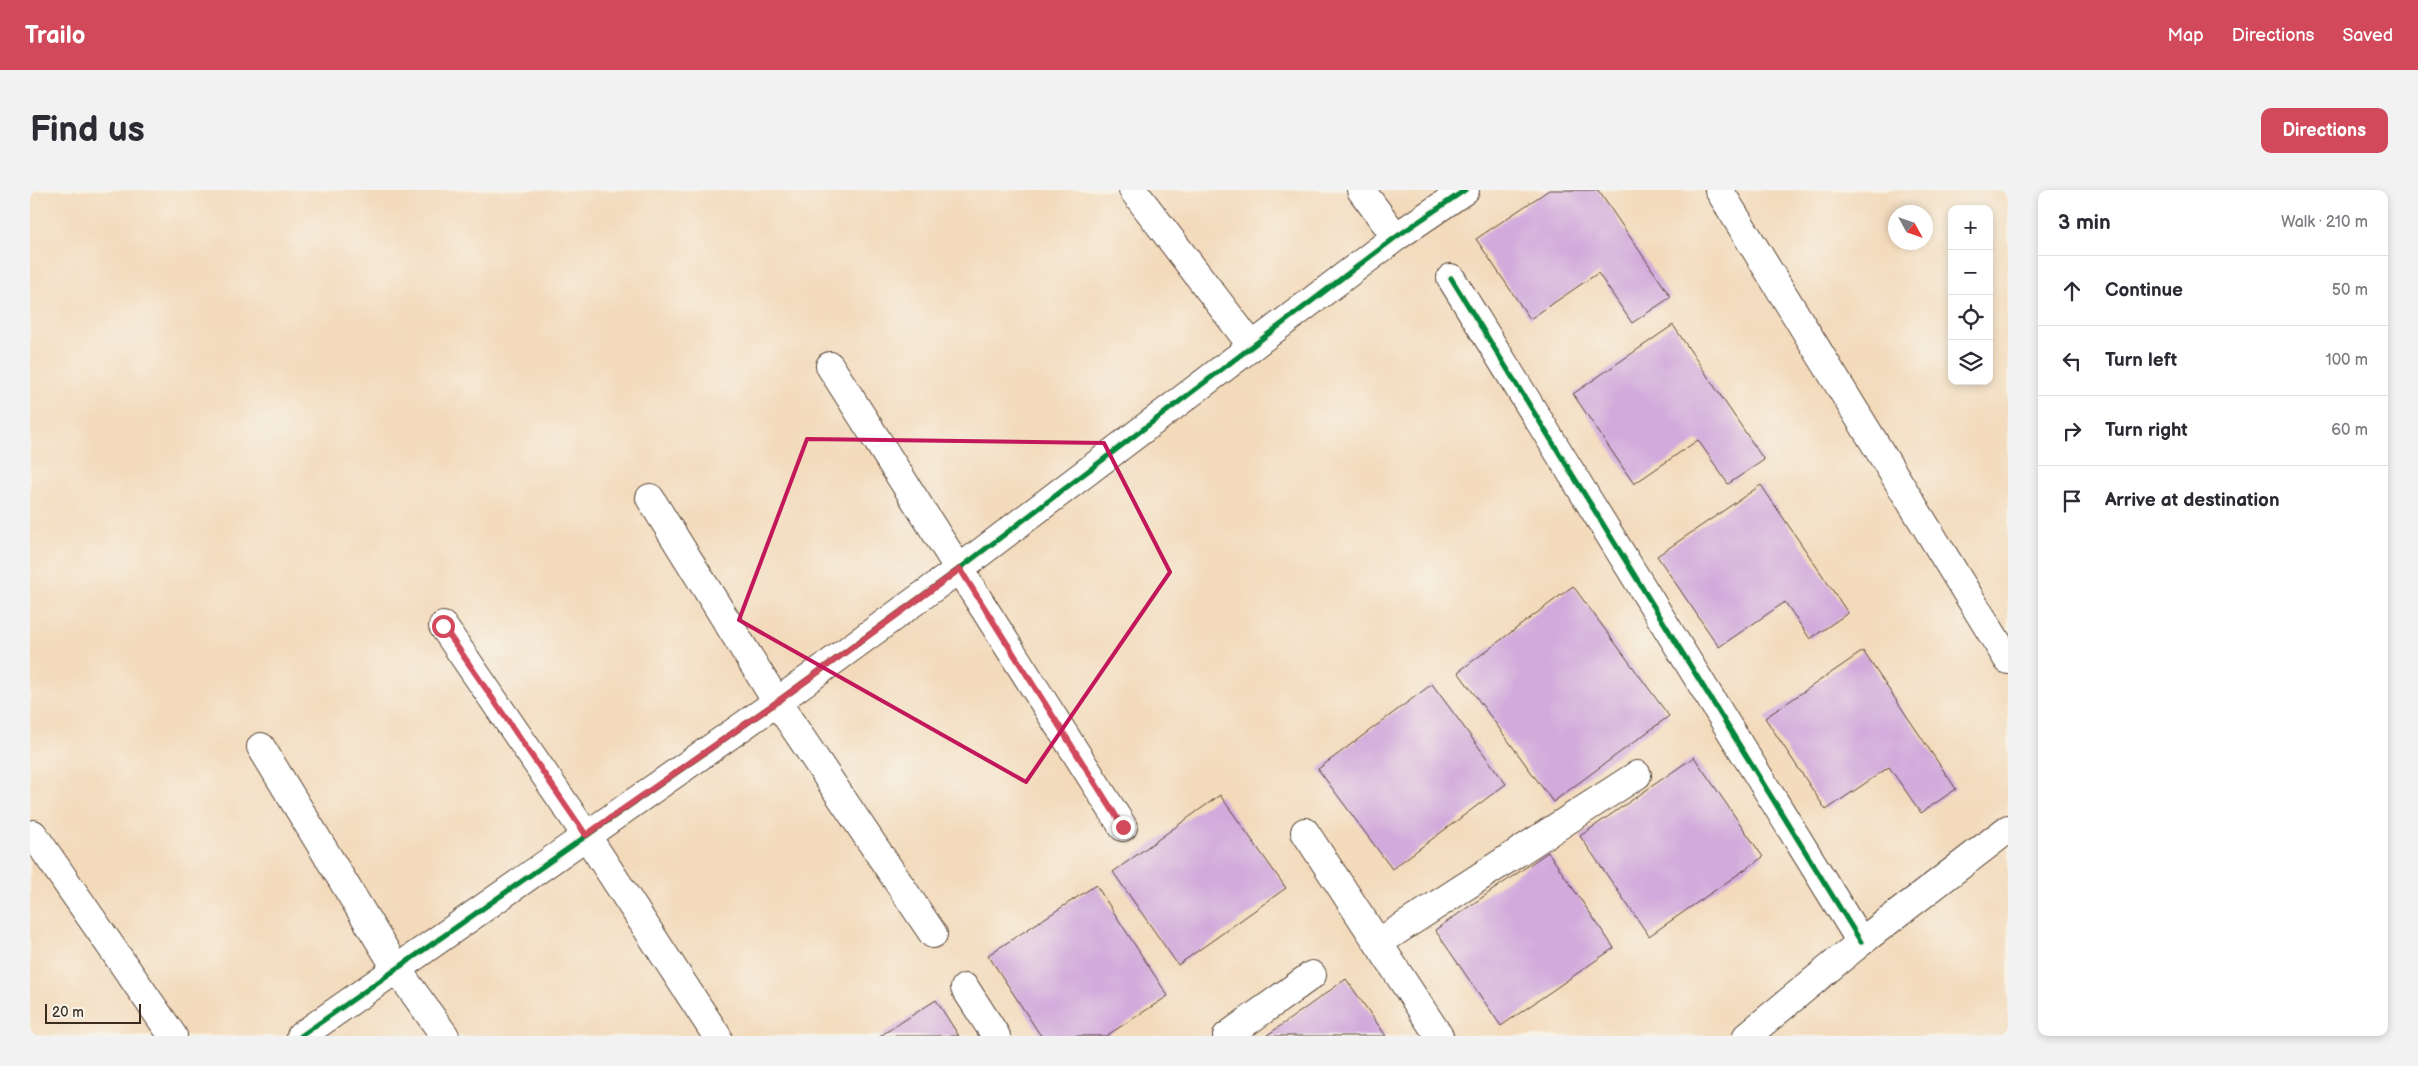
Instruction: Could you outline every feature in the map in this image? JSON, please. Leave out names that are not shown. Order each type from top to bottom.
[{"type":"street","points":[[1132,190],[1252,346]]},
{"type":"street","points":[[1361,190],[1396,237]]},
{"type":"street","points":[[301,1036],[777,702],[960,569],[1396,237],[1466,190]]},
{"type":"street","points":[[1719,190],[2008,660]]},
{"type":"street","points":[[1451,278],[1860,942]]},
{"type":"street","points":[[830,366],[1123,827]]},
{"type":"street","points":[[650,498],[777,702],[933,934]]},
{"type":"street","points":[[443,626],[586,835],[717,1036]]},
{"type":"street","points":[[261,747],[396,968],[445,1036]]},
{"type":"street","points":[[1378,943],[1637,775]]},
{"type":"street","points":[[1750,1035],[1860,942],[2008,829]]},
{"type":"street","points":[[1305,832],[1439,1036]]},
{"type":"street","points":[[33,834],[172,1036]]},
{"type":"street","points":[[1227,1036],[1312,975]]},
{"type":"street","points":[[965,988],[996,1036]]},
{"type":"highlighted area","points":[[807,439],[1104,443],[1170,572],[1026,782],[739,620]]},
{"type":"building","points":[[1549,190],[1598,190],[1671,297],[1632,323],[1598,273],[1530,319],[1476,239]]},
{"type":"building","points":[[1673,325],[1764,460],[1728,484],[1698,440],[1634,484],[1573,394]]},
{"type":"building","points":[[1761,485],[1848,613],[1810,639],[1785,602],[1719,647],[1657,556]]},
{"type":"building","points":[[1573,586],[1669,716],[1553,802],[1458,672]]},
{"type":"building","points":[[1863,651],[1956,789],[1921,813],[1889,767],[1826,810],[1765,718]]},
{"type":"building","points":[[1432,684],[1506,784],[1392,869],[1318,769]]},
{"type":"building","points":[[1694,757],[1763,857],[1649,936],[1580,836]]},
{"type":"building","points":[[1220,795],[1286,888],[1178,965],[1113,872]]},
{"type":"building","points":[[1548,852],[1614,948],[1501,1026],[1435,930]]},
{"type":"building","points":[[1096,885],[1168,996],[1106,1036],[1041,1036],[988,955]]},
{"type":"building","points":[[1346,979],[1386,1036],[1266,1036]]},
{"type":"building","points":[[936,1000],[959,1036],[880,1036]]},
{"type":"cycle path","points":[[301,1036],[777,702],[959,569],[1396,237],[1465,190]]},
{"type":"cycle path","points":[[1451,278],[1861,942]]},
{"type":"route","points":[[443,626],[586,835],[777,702],[960,569],[1123,827]]}]
